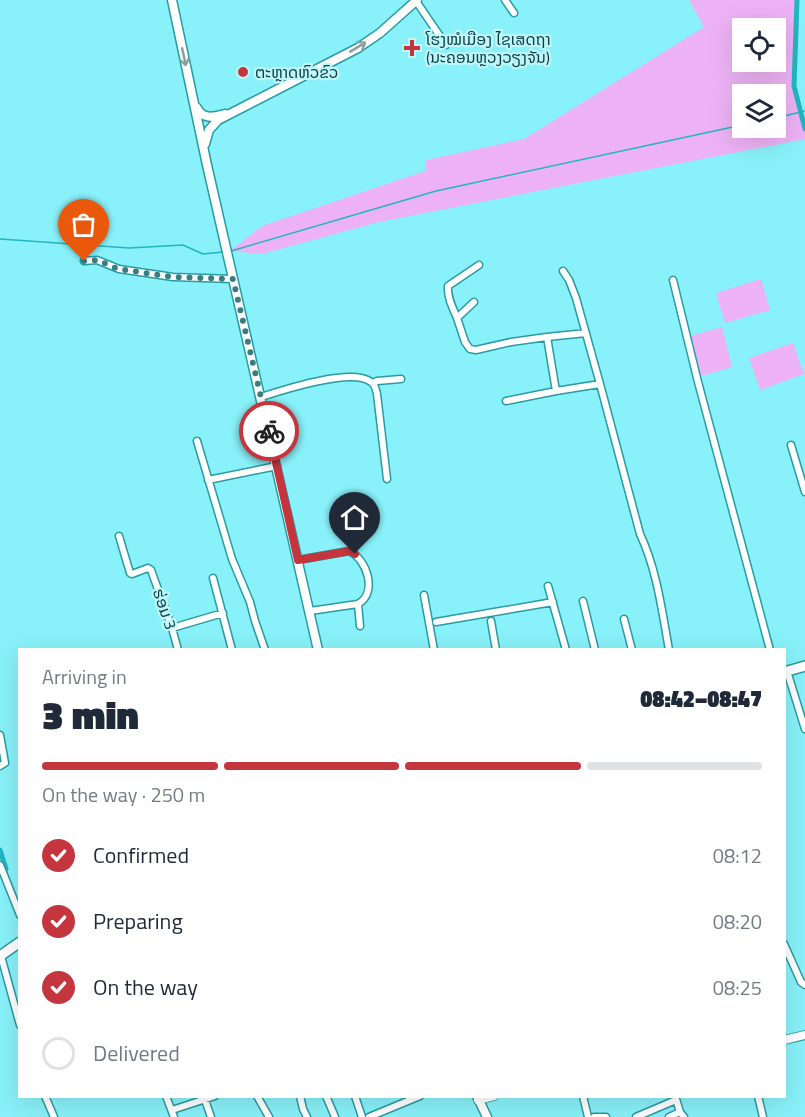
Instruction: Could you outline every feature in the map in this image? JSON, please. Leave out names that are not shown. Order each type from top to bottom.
[{"type":"main road","points":[[172,0],[207,165],[318,648]]},
{"type":"main road","points":[[207,165],[205,143],[207,134],[218,120],[358,48],[380,33],[417,1]]},
{"type":"main road","points":[[192,95],[197,109],[204,116],[210,117],[231,112]]},
{"type":"main road","points":[[786,671],[805,667]]},
{"type":"main road","points":[[0,956],[18,943]]},
{"type":"main road","points":[[478,1098],[487,1117]]},
{"type":"street","points":[[505,0],[514,13]]},
{"type":"street","points":[[417,1],[446,45]]},
{"type":"street","points":[[84,261],[97,260],[118,269],[173,277],[233,279]]},
{"type":"street","points":[[479,265],[448,286],[450,303],[470,349],[476,350],[512,342],[586,333]]},
{"type":"street","points":[[563,270],[576,298],[640,534],[649,553],[669,648]]},
{"type":"street","points":[[673,280],[706,413],[769,648]]},
{"type":"street","points":[[457,318],[474,302]]},
{"type":"street","points":[[547,338],[556,391]]},
{"type":"street","points":[[261,397],[331,379],[350,377],[369,380],[373,383],[377,394],[387,479]]},
{"type":"street","points":[[373,383],[401,379]]},
{"type":"street","points":[[506,401],[600,384]]},
{"type":"street","points":[[197,441],[232,559],[250,602],[264,648]]},
{"type":"street","points":[[791,445],[805,492]]},
{"type":"street","points":[[208,480],[277,466]]},
{"type":"street","name":"ຮ່ອມ 3","points":[[119,536],[130,573],[148,568],[151,570],[177,648]]},
{"type":"street","points":[[298,560],[350,551],[355,554],[366,570],[369,586],[367,597],[358,604],[310,611]]},
{"type":"street","points":[[213,578],[232,648]]},
{"type":"street","points":[[548,586],[565,648]]},
{"type":"street","points":[[424,595],[434,648]]},
{"type":"street","points":[[583,600],[595,648]]},
{"type":"street","points":[[436,622],[553,602]]},
{"type":"street","points":[[358,604],[360,626]]},
{"type":"street","points":[[172,628],[223,612]]},
{"type":"street","points":[[624,618],[632,648]]},
{"type":"street","points":[[491,621],[496,648]]},
{"type":"street","points":[[786,671],[805,729]]},
{"type":"street","points":[[0,735],[5,763],[0,766]]},
{"type":"street","points":[[0,865],[2,882],[18,911]]},
{"type":"street","points":[[786,948],[801,982],[805,985]]},
{"type":"street","points":[[0,956],[18,1018]]},
{"type":"street","points":[[786,1040],[804,1036]]},
{"type":"street","points":[[46,1098],[54,1117]]},
{"type":"street","points":[[167,1098],[173,1113],[210,1098]]},
{"type":"street","points":[[258,1098],[269,1117]]},
{"type":"street","points":[[301,1098],[307,1117]]},
{"type":"street","points":[[327,1098],[335,1117]]},
{"type":"street","points":[[356,1098],[362,1117]]},
{"type":"street","points":[[369,1117],[416,1098]]},
{"type":"street","points":[[583,1098],[588,1117]]},
{"type":"street","points":[[636,1117],[676,1098],[682,1114],[669,1117]]},
{"type":"street","points":[[758,1098],[763,1117]]},
{"type":"street","points":[[205,1100],[211,1117]]},
{"type":"street","points":[[594,1117],[606,1117]]},
{"type":"shaded area","points":[[689,0],[797,0],[794,86],[805,129],[805,139],[379,222],[262,254],[230,251],[262,226],[425,171],[426,160],[524,139],[704,27]]},
{"type":"shaded area","points":[[761,279],[770,310],[725,323],[716,293]]},
{"type":"shaded area","points":[[722,327],[732,367],[701,376],[690,336]]},
{"type":"shaded area","points":[[793,343],[804,374],[760,390],[749,358]]},
{"type":"waterway","points":[[797,0],[794,86],[805,129]]},
{"type":"waterway","points":[[786,116],[805,111]]},
{"type":"waterway","points":[[231,251],[436,191],[732,127]]},
{"type":"waterway","points":[[0,239],[129,248],[183,245],[203,254],[223,252]]},
{"type":"waterway","points":[[0,850],[6,869]]},
{"type":"way so far","points":[[84,261],[97,260],[118,269],[173,277],[233,279],[269,431]]},
{"type":"place","name":"ໂຮງໝໍເມືອງ ໄຊເສດຖາ (ນະຄອນຫຼວງວຽງຈັນ)","points":[[412,48]]},
{"type":"place","name":"ຕະຫຼາດຫົວຂົວ","points":[[243,72]]},
{"type":"route","points":[[269,431],[298,560],[350,551],[355,554]]}]
